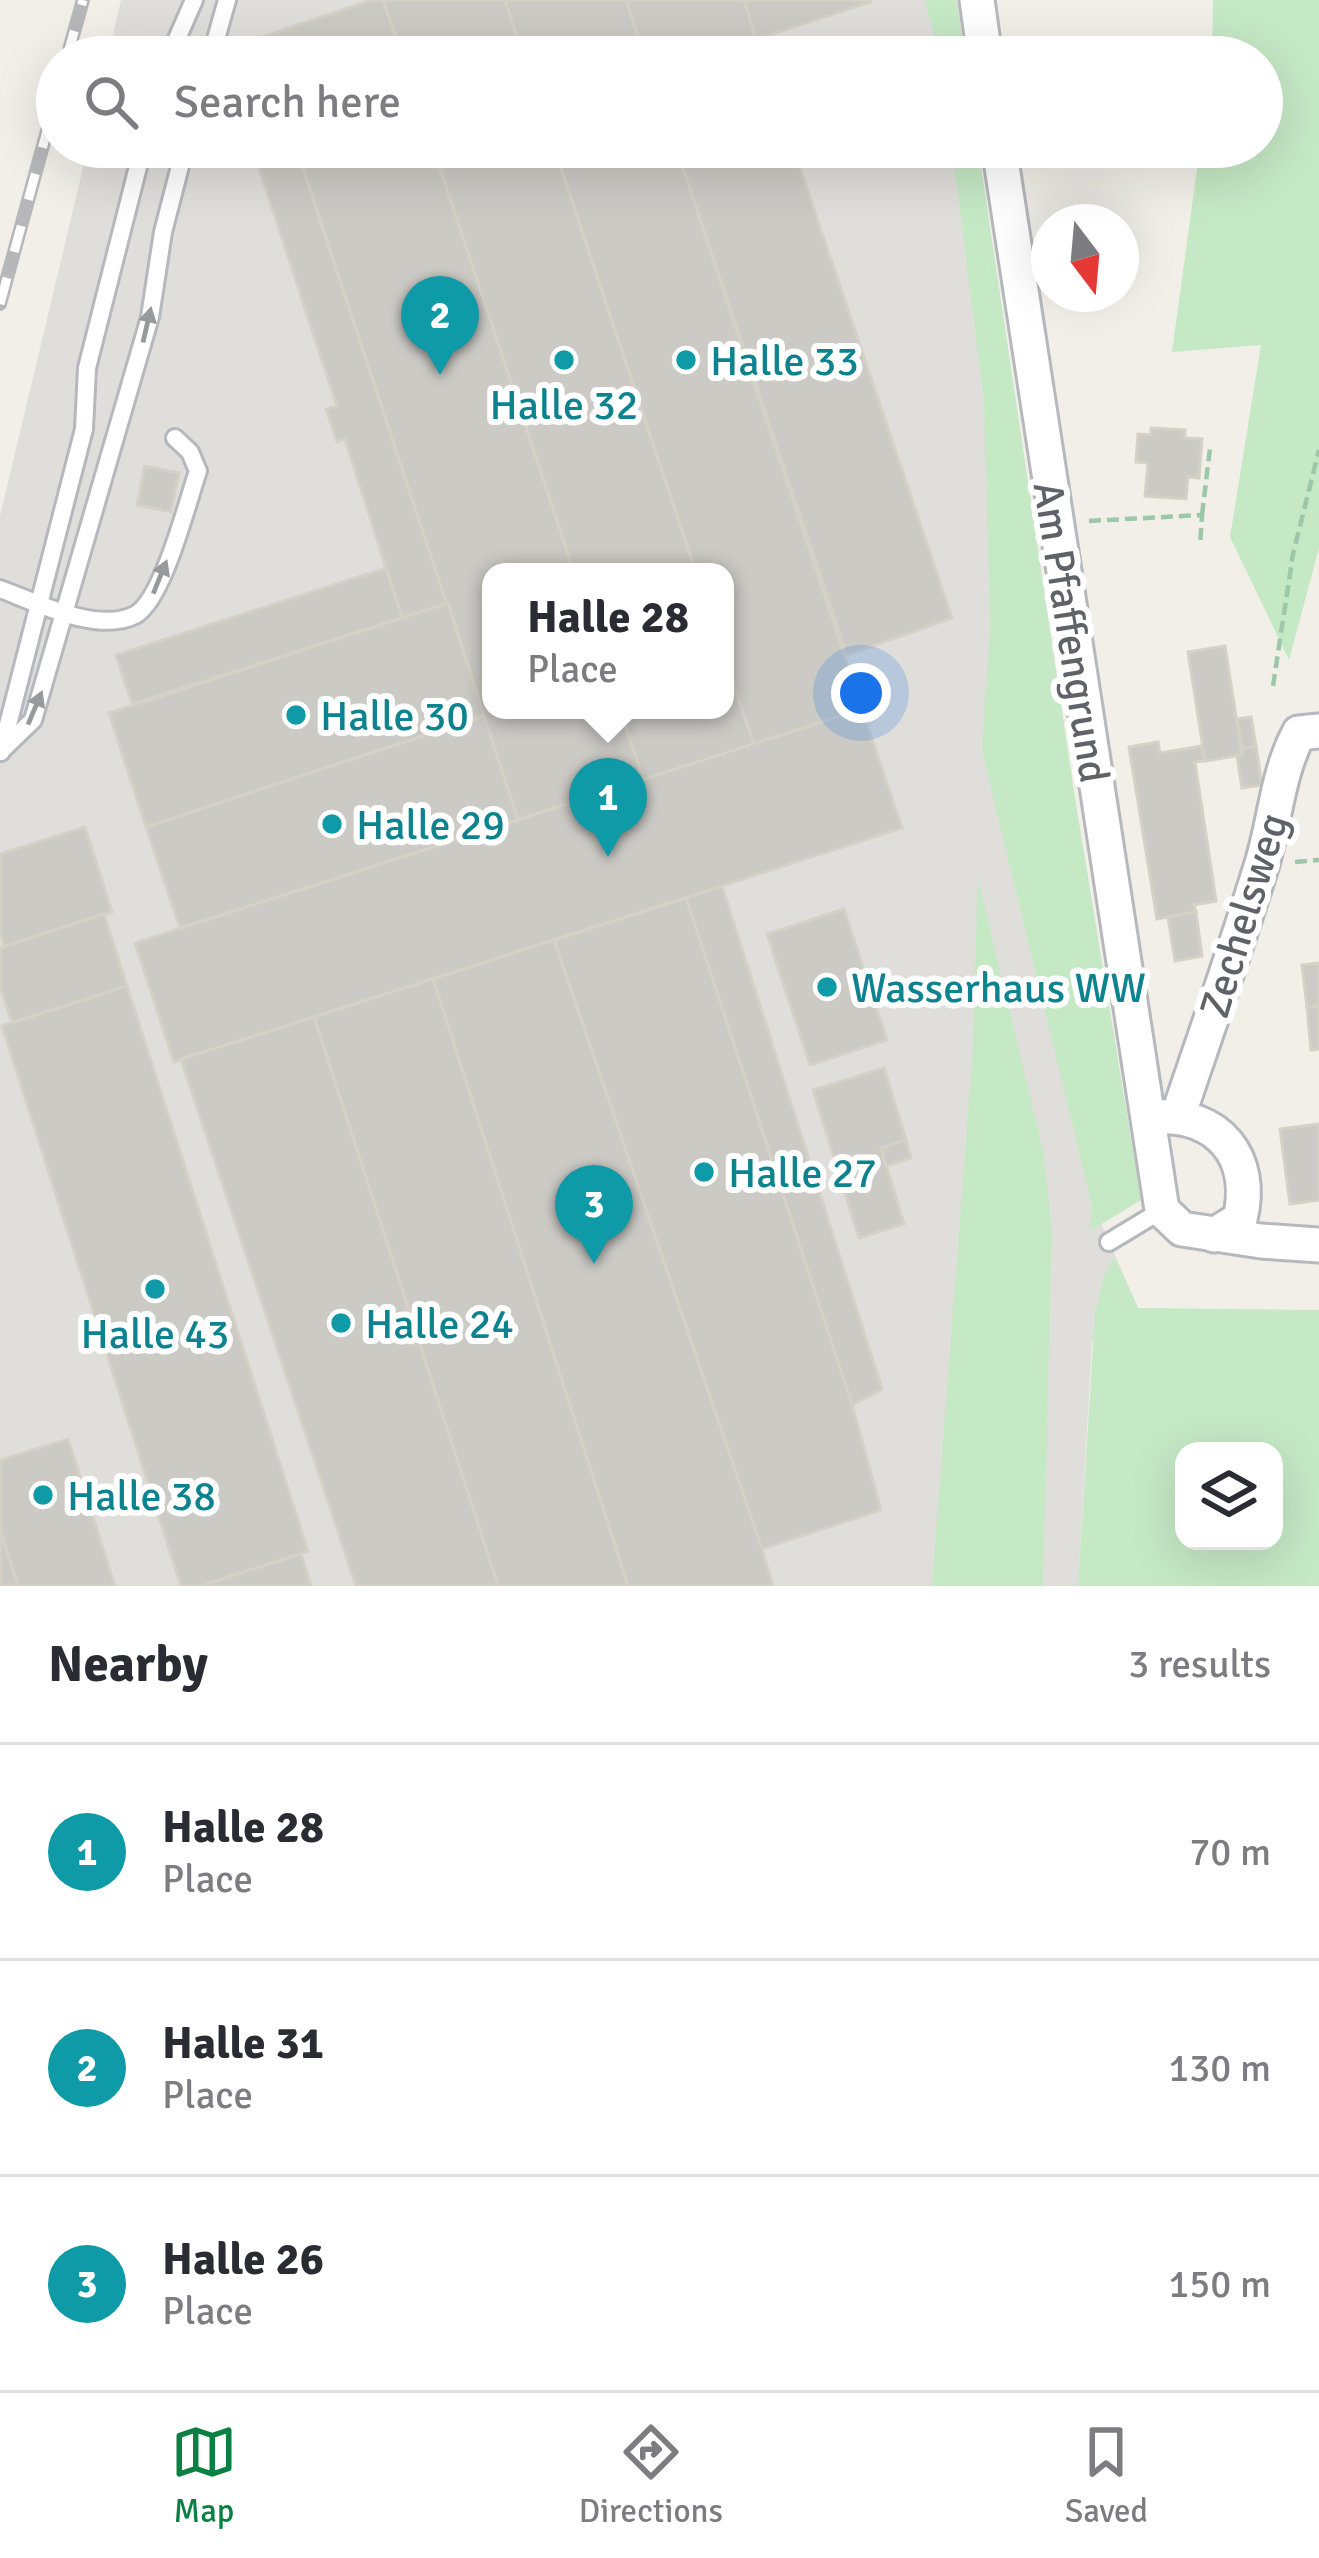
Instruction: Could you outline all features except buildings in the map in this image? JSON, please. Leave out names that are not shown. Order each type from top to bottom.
[{"type":"street","points":[[976,0],[982,36]]},
{"type":"street","name":"Am Pfaffengrund","points":[[1003,168],[1163,1117],[1162,1210]]},
{"type":"street","name":"Zechelsweg","points":[[1163,1117],[1232,966],[1289,752],[1299,733],[1319,730]]},
{"type":"street","points":[[1163,1117],[1207,1126],[1232,1146],[1247,1191],[1240,1219],[1214,1235]]},
{"type":"street","points":[[1162,1210],[1182,1229],[1319,1245]]},
{"type":"lane","points":[[179,36],[194,0]]},
{"type":"lane","points":[[217,36],[227,0]]},
{"type":"lane","points":[[1,753],[84,429],[87,368],[138,168]]},
{"type":"lane","points":[[1,753],[33,720],[150,317],[163,232],[179,168]]},
{"type":"lane","points":[[0,589],[110,620],[131,617],[146,607],[160,581],[198,472],[190,452],[175,438]]},
{"type":"lane","points":[[1109,1242],[1162,1210]]},
{"type":"path","points":[[1200,546],[1210,448]]},
{"type":"path","points":[[1273,686],[1293,554],[1319,450]]},
{"type":"path","points":[[1092,521],[1202,515]]},
{"type":"shaded area","points":[[121,0],[957,0],[962,36],[113,36]]},
{"type":"shaded area","points":[[83,168],[981,168],[1075,799],[1141,1200],[1101,1223],[1138,1308],[1092,1342],[1078,1586],[0,1586],[0,516]]},
{"type":"green space","points":[[925,0],[956,0],[962,36],[934,36]]},
{"type":"green space","points":[[1213,0],[1319,0],[1319,548],[1289,660],[1230,537],[1261,345],[1172,352],[1197,168],[1283,168],[1283,36],[1212,36]]},
{"type":"green space","points":[[955,168],[981,168],[1075,799],[1141,1200],[1090,1231],[1092,1206],[982,751],[990,624],[984,401]]},
{"type":"green space","points":[[978,879],[1043,1150],[1052,1230],[1043,1586],[932,1586],[972,1062]]},
{"type":"green space","points":[[1115,1257],[1138,1308],[1319,1310],[1319,1586],[1078,1586],[1095,1313],[1104,1276]]},
{"type":"railway","points":[[73,36],[83,0]]},
{"type":"railway","points":[[0,304],[37,168]]},
{"type":"place","name":"Halle 32","points":[[564,360]]},
{"type":"place","name":"Halle 33","points":[[686,360]]},
{"type":"place","name":"Halle 31","points":[[440,375]]},
{"type":"place","name":"Halle 30","points":[[296,715]]},
{"type":"place","name":"Halle 29","points":[[332,824]]},
{"type":"place","name":"Halle 28","points":[[608,857]]},
{"type":"place","name":"Wasserhaus WW","points":[[827,987]]},
{"type":"place","name":"Halle 27","points":[[704,1172]]},
{"type":"place","name":"Halle 26","points":[[594,1264]]},
{"type":"place","name":"Halle 43","points":[[155,1289]]},
{"type":"place","name":"Halle 24","points":[[341,1323]]},
{"type":"place","name":"Halle 38","points":[[43,1495]]}]
